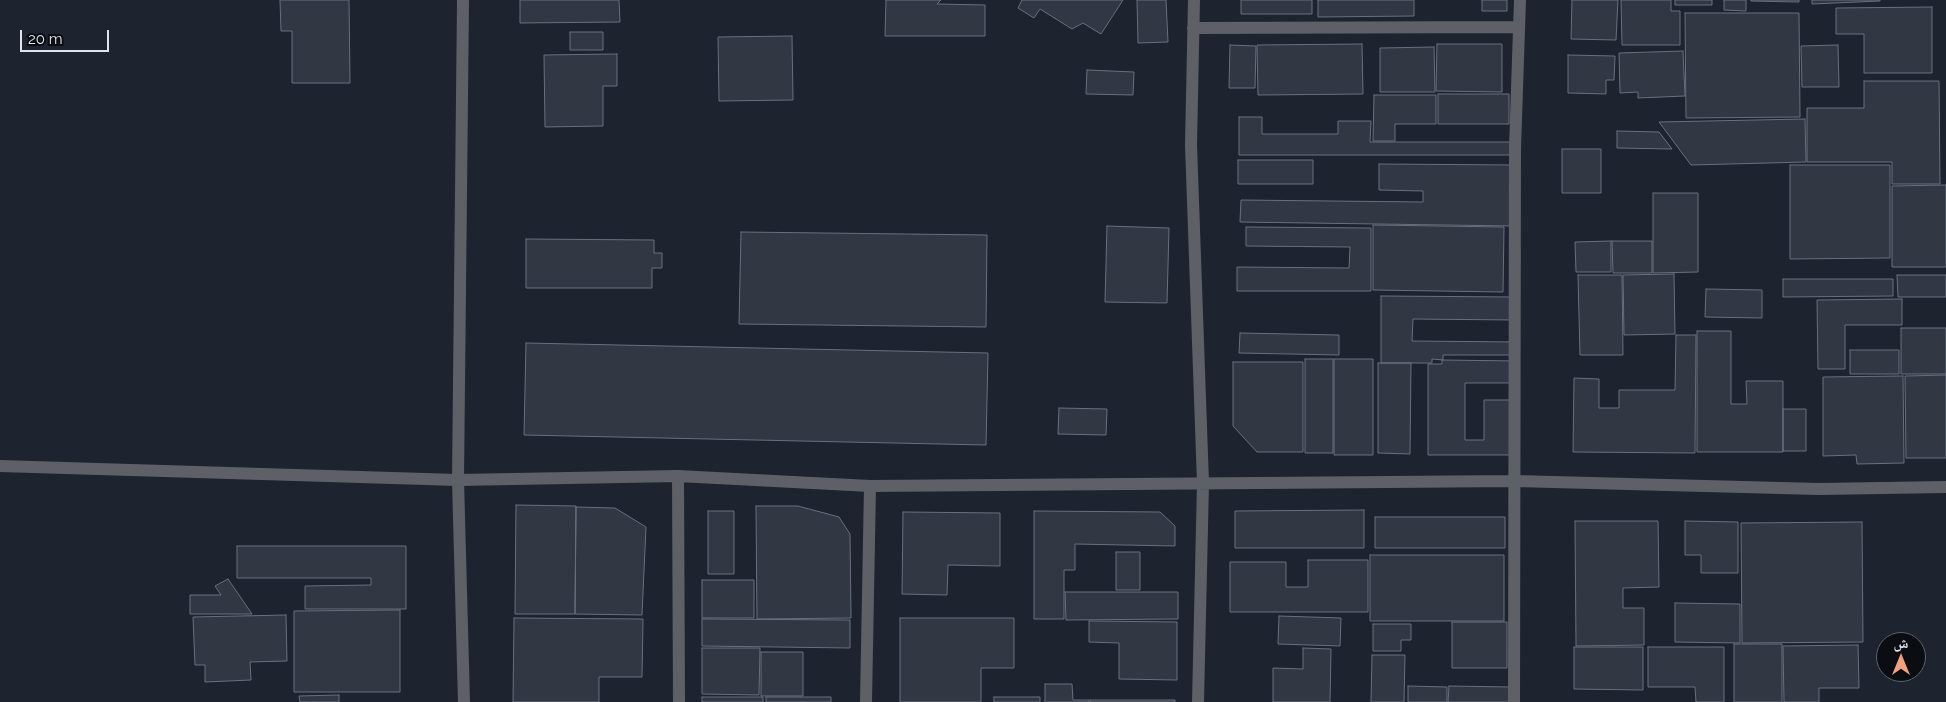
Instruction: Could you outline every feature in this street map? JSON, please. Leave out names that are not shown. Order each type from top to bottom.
[{"type":"street","points":[[463,0],[458,480],[464,702]]},
{"type":"street","points":[[1194,0],[1191,145],[1203,482],[1198,702]]},
{"type":"street","points":[[1514,702],[1515,148],[1520,0]]},
{"type":"street","points":[[1193,28],[1519,27]]},
{"type":"street","points":[[0,466],[458,480],[678,476],[870,486],[1515,481],[1819,489],[1946,487]]},
{"type":"street","points":[[678,476],[678,702]]},
{"type":"street","points":[[866,702],[870,486]]},
{"type":"building","points":[[280,0],[349,0],[350,83],[292,83],[292,31],[281,31]]},
{"type":"building","points":[[520,0],[619,0],[620,22],[520,23]]},
{"type":"building","points":[[886,0],[941,0],[937,4],[985,5],[985,36],[885,36]]},
{"type":"building","points":[[1022,0],[1123,0],[1101,34],[1083,23],[1072,29],[1040,9],[1034,18],[1018,8]]},
{"type":"building","points":[[1137,0],[1166,0],[1168,42],[1138,43]]},
{"type":"building","points":[[1241,0],[1312,0],[1312,14],[1241,14]]},
{"type":"building","points":[[1318,0],[1414,0],[1414,16],[1318,17]]},
{"type":"building","points":[[1482,0],[1507,0],[1507,11],[1482,11]]},
{"type":"building","points":[[1572,0],[1618,0],[1616,40],[1571,39]]},
{"type":"building","points":[[1621,0],[1671,0],[1671,11],[1680,11],[1680,45],[1622,45]]},
{"type":"building","points":[[1675,0],[1712,0],[1712,5],[1675,5]]},
{"type":"building","points":[[1724,0],[1746,0],[1746,11],[1724,10]]},
{"type":"building","points":[[1799,0],[1799,2],[1751,1]]},
{"type":"building","points":[[1812,0],[1880,0],[1880,1],[1812,4]]},
{"type":"building","points":[[1932,7],[1932,73],[1864,73],[1864,34],[1836,34],[1836,8]]},
{"type":"building","points":[[1685,13],[1799,13],[1800,117],[1686,118]]},
{"type":"building","points":[[570,32],[603,32],[603,50],[570,50]]},
{"type":"building","points":[[792,36],[793,100],[719,101],[718,37]]},
{"type":"building","points":[[1362,44],[1363,94],[1258,95],[1257,45]]},
{"type":"building","points":[[1437,44],[1502,44],[1502,92],[1436,91]]},
{"type":"building","points":[[1230,45],[1256,46],[1255,88],[1229,88]]},
{"type":"building","points":[[1838,45],[1839,87],[1802,87],[1801,46]]},
{"type":"building","points":[[1434,47],[1435,92],[1380,92],[1380,48]]},
{"type":"building","points":[[1683,51],[1685,96],[1638,98],[1638,92],[1620,93],[1619,53]]},
{"type":"building","points":[[617,54],[617,86],[603,86],[603,126],[545,127],[544,55]]},
{"type":"building","points":[[1568,55],[1615,56],[1614,80],[1606,80],[1606,94],[1568,93]]},
{"type":"building","points":[[1087,70],[1134,72],[1133,95],[1086,94]]},
{"type":"building","points":[[1864,81],[1939,81],[1940,184],[1892,184],[1892,162],[1807,162],[1807,108],[1864,108]]},
{"type":"building","points":[[1438,94],[1509,94],[1509,124],[1438,124]]},
{"type":"building","points":[[1374,95],[1436,95],[1436,124],[1395,124],[1395,141],[1373,141]]},
{"type":"building","points":[[1239,117],[1262,117],[1262,134],[1338,134],[1338,121],[1371,121],[1370,142],[1515,142],[1515,155],[1239,155]]},
{"type":"building","points":[[1805,119],[1806,162],[1691,165],[1659,122]]},
{"type":"building","points":[[1617,131],[1659,132],[1672,149],[1617,148]]},
{"type":"building","points":[[1562,149],[1601,149],[1601,193],[1562,193]]},
{"type":"building","points":[[1238,160],[1313,160],[1313,184],[1238,184]]},
{"type":"building","points":[[1379,164],[1514,165],[1514,226],[1240,222],[1241,200],[1423,202],[1423,191],[1379,190]]},
{"type":"building","points":[[1790,165],[1890,165],[1890,258],[1790,259]]},
{"type":"building","points":[[1946,185],[1946,267],[1892,267],[1892,186]]},
{"type":"building","points":[[1653,193],[1698,193],[1698,272],[1653,273]]},
{"type":"building","points":[[1373,225],[1504,227],[1503,292],[1373,290]]},
{"type":"building","points":[[1107,226],[1169,228],[1167,303],[1105,302]]},
{"type":"building","points":[[1246,227],[1371,228],[1371,291],[1237,291],[1237,267],[1349,268],[1350,247],[1246,246]]},
{"type":"building","points":[[741,232],[987,235],[986,327],[739,324]]},
{"type":"building","points":[[526,239],[654,240],[654,253],[662,253],[662,268],[652,268],[652,288],[526,288]]},
{"type":"building","points":[[1611,241],[1611,272],[1576,272],[1575,242]]},
{"type":"building","points":[[1612,241],[1652,241],[1652,273],[1613,273]]},
{"type":"building","points":[[1674,274],[1675,334],[1624,335],[1623,275]]},
{"type":"building","points":[[1578,275],[1622,275],[1623,355],[1580,355]]},
{"type":"building","points":[[1897,275],[1946,275],[1946,297],[1898,297]]},
{"type":"building","points":[[1783,279],[1893,279],[1893,296],[1783,297]]},
{"type":"building","points":[[1706,289],[1762,290],[1762,318],[1705,317]]},
{"type":"building","points":[[1381,296],[1514,297],[1514,320],[1413,319],[1412,341],[1517,342],[1517,355],[1443,355],[1443,360],[1432,359],[1432,363],[1381,363]]},
{"type":"building","points":[[1902,299],[1902,325],[1845,325],[1845,369],[1818,369],[1817,300]]},
{"type":"building","points":[[1901,328],[1946,328],[1946,374],[1901,374]]},
{"type":"building","points":[[1697,331],[1731,331],[1731,404],[1747,404],[1746,381],[1783,381],[1783,452],[1697,452]]},
{"type":"building","points":[[1240,333],[1339,335],[1339,355],[1239,353]]},
{"type":"building","points":[[1676,335],[1696,335],[1695,453],[1573,452],[1574,378],[1599,379],[1599,408],[1619,408],[1619,390],[1675,390]]},
{"type":"building","points":[[526,343],[988,353],[986,445],[524,435]]},
{"type":"building","points":[[1850,350],[1899,350],[1899,374],[1850,374]]},
{"type":"building","points":[[1305,359],[1333,359],[1333,453],[1305,453]]},
{"type":"building","points":[[1334,359],[1373,359],[1373,455],[1334,455]]},
{"type":"building","points":[[1442,360],[1517,361],[1517,383],[1465,383],[1465,440],[1484,440],[1484,400],[1511,400],[1511,455],[1428,455],[1428,364],[1442,364]]},
{"type":"building","points":[[1233,362],[1303,362],[1303,452],[1257,452],[1233,426]]},
{"type":"building","points":[[1378,363],[1411,363],[1410,454],[1378,453]]},
{"type":"building","points":[[1946,375],[1946,458],[1906,458],[1905,376]]},
{"type":"building","points":[[1903,376],[1904,463],[1857,464],[1856,455],[1823,456],[1823,377]]},
{"type":"building","points":[[1059,408],[1107,409],[1106,435],[1058,434]]},
{"type":"building","points":[[1783,409],[1806,409],[1806,451],[1783,451]]},
{"type":"building","points":[[516,505],[576,506],[575,614],[515,614]]},
{"type":"building","points":[[756,506],[798,506],[839,517],[850,534],[851,618],[757,619]]},
{"type":"building","points":[[576,507],[615,508],[646,527],[642,615],[575,614]]},
{"type":"building","points":[[1364,510],[1364,548],[1235,548],[1235,511]]},
{"type":"building","points":[[708,511],[734,511],[734,574],[708,574]]},
{"type":"building","points":[[1034,511],[1160,512],[1175,526],[1175,546],[1075,544],[1075,570],[1064,570],[1064,619],[1034,619]]},
{"type":"building","points":[[903,512],[1000,513],[1000,566],[948,565],[947,595],[902,594]]},
{"type":"building","points":[[1375,517],[1505,517],[1505,548],[1375,548]]},
{"type":"building","points":[[1575,521],[1658,521],[1659,587],[1623,588],[1623,608],[1644,608],[1644,645],[1576,646]]},
{"type":"building","points":[[1685,521],[1738,522],[1738,573],[1701,573],[1701,555],[1685,555]]},
{"type":"building","points":[[1862,522],[1863,642],[1742,643],[1741,523]]},
{"type":"building","points":[[237,546],[406,546],[406,609],[305,609],[305,586],[371,585],[371,578],[237,578]]},
{"type":"building","points":[[1116,552],[1140,552],[1140,590],[1116,590]]},
{"type":"building","points":[[1370,555],[1504,555],[1504,621],[1370,621]]},
{"type":"building","points":[[1308,560],[1368,560],[1368,612],[1230,612],[1230,562],[1286,562],[1286,587],[1308,587]]},
{"type":"building","points":[[228,579],[252,614],[190,614],[190,595],[221,595],[215,586]]},
{"type":"building","points":[[702,580],[754,580],[754,618],[702,618]]},
{"type":"building","points":[[1065,592],[1178,592],[1178,619],[1066,620]]},
{"type":"building","points":[[1675,603],[1740,604],[1740,643],[1675,642]]},
{"type":"building","points":[[400,610],[400,692],[294,692],[294,611]]},
{"type":"building","points":[[286,615],[287,661],[250,662],[251,680],[205,682],[205,665],[195,665],[193,617]]},
{"type":"building","points":[[1279,616],[1341,618],[1340,646],[1278,644]]},
{"type":"building","points":[[514,618],[643,619],[642,677],[599,677],[599,702],[513,702]]},
{"type":"building","points":[[900,618],[1014,618],[1014,668],[981,668],[981,702],[900,702]]},
{"type":"building","points":[[702,619],[850,620],[850,648],[702,646]]},
{"type":"building","points":[[1089,621],[1177,622],[1177,680],[1119,679],[1119,643],[1089,642]]},
{"type":"building","points":[[1452,622],[1507,622],[1507,668],[1452,668]]},
{"type":"building","points":[[1373,624],[1411,624],[1411,640],[1401,640],[1401,651],[1373,651]]},
{"type":"building","points":[[1734,644],[1782,644],[1782,702],[1734,702]]},
{"type":"building","points":[[1858,645],[1859,688],[1819,688],[1819,702],[1784,702],[1783,646]]},
{"type":"building","points":[[1574,647],[1643,647],[1643,690],[1574,689]]},
{"type":"building","points":[[1648,647],[1724,647],[1724,702],[1696,702],[1695,687],[1648,687]]},
{"type":"building","points":[[702,648],[760,648],[759,695],[702,694]]},
{"type":"building","points":[[1303,648],[1331,649],[1330,702],[1273,702],[1273,668],[1303,669]]},
{"type":"building","points":[[761,652],[803,652],[803,696],[761,696]]},
{"type":"building","points":[[1372,655],[1405,655],[1404,702],[1371,702]]},
{"type":"building","points":[[1045,684],[1072,684],[1073,700],[1089,700],[1089,702],[1045,702]]},
{"type":"building","points":[[1408,686],[1447,687],[1447,702],[1408,702]]},
{"type":"building","points":[[1449,686],[1511,687],[1511,702],[1448,702]]},
{"type":"building","points":[[339,695],[339,702],[300,702],[299,696]]},
{"type":"building","points":[[702,697],[763,697],[763,702],[702,702]]},
{"type":"building","points":[[766,697],[831,697],[831,702],[766,702]]},
{"type":"building","points":[[994,697],[1040,697],[1040,702],[994,702]]},
{"type":"building","points":[[1090,700],[1175,700],[1175,702],[1090,702]]}]
